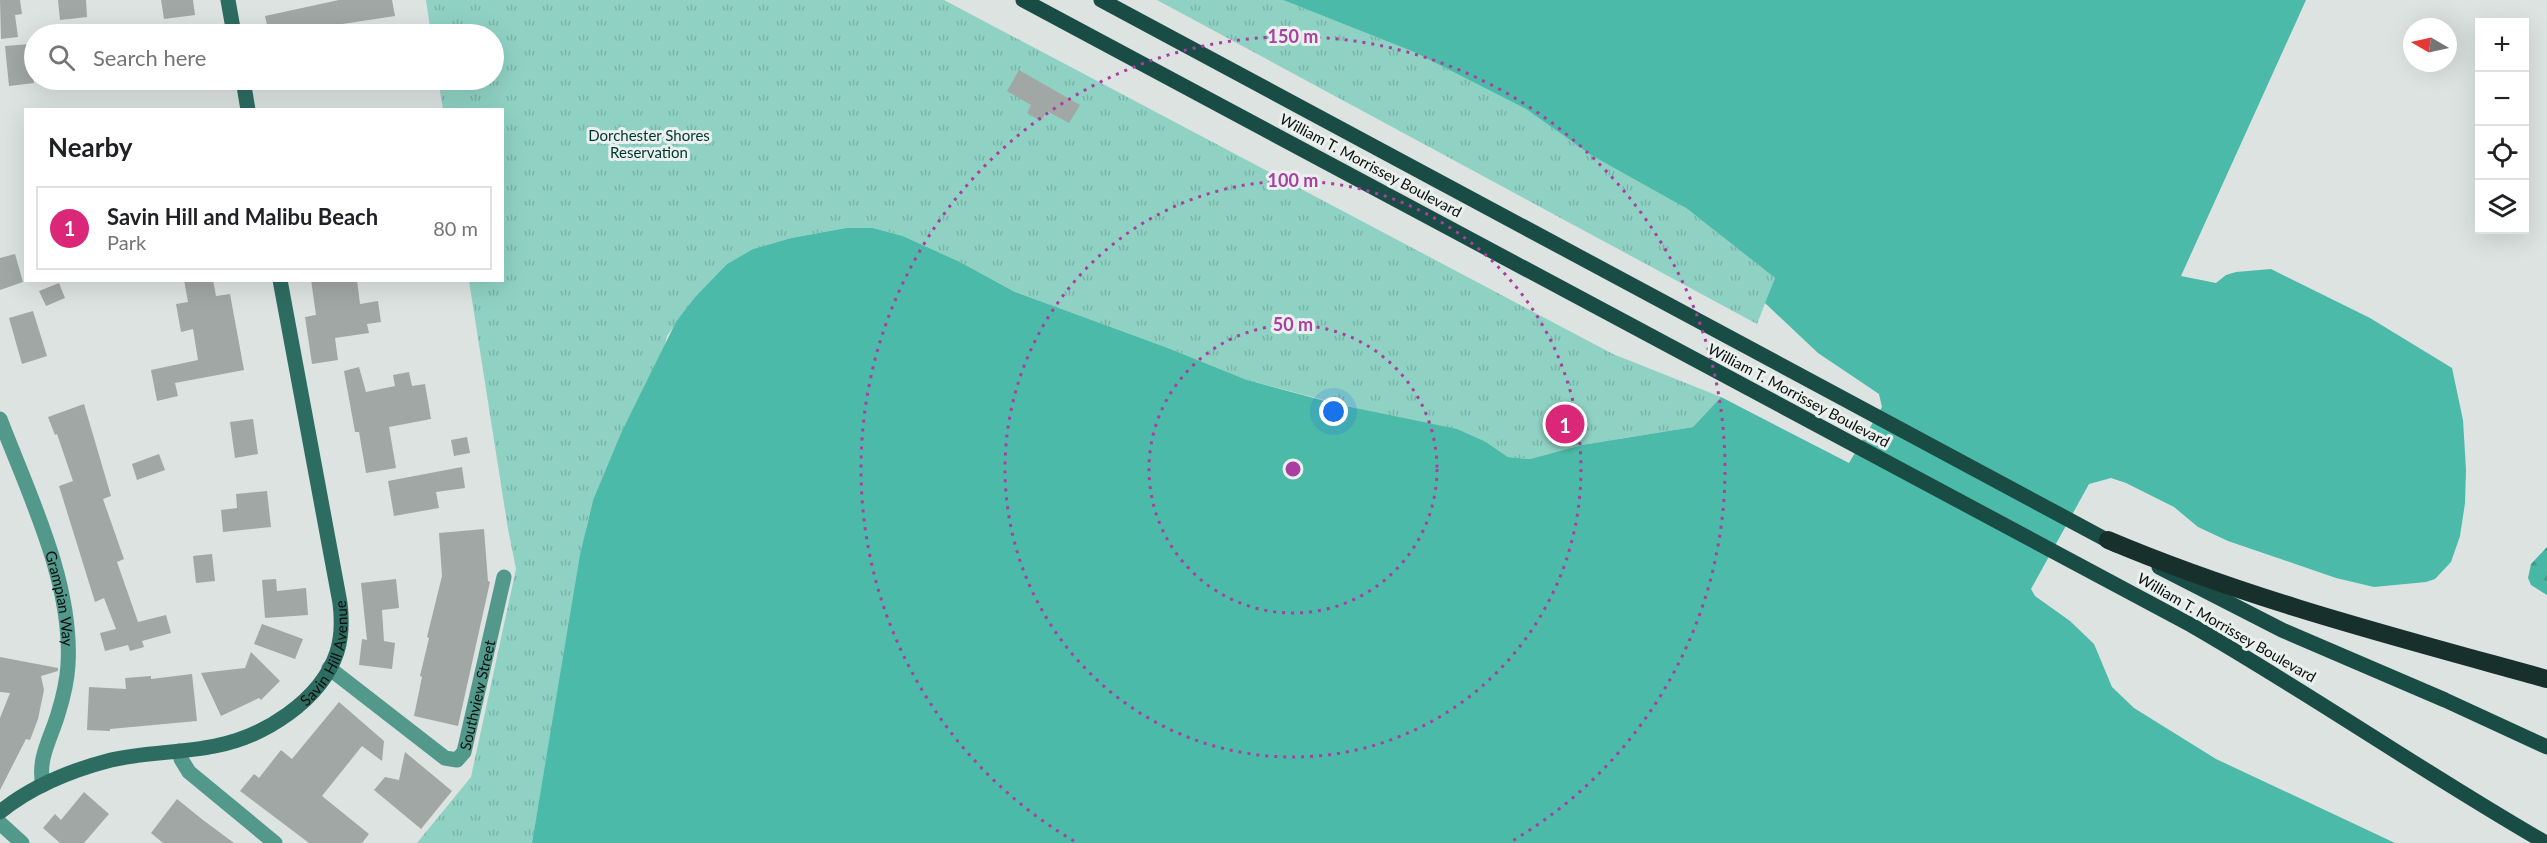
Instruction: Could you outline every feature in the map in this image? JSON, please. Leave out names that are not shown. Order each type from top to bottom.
[{"type":"highway","points":[[2108,540],[2170,566],[2295,608],[2547,679]]},
{"type":"main road","name":"William T. Morrissey Boulevard","points":[[1023,0],[2091,571],[2252,660],[2463,794],[2546,843]]},
{"type":"main road","name":"William T. Morrissey Boulevard","points":[[1101,0],[2108,540],[2282,630],[2462,707],[2547,747]]},
{"type":"street","points":[[228,0],[232,24]]},
{"type":"street","points":[[245,90],[248,108]]},
{"type":"street","name":"Savin Hill Avenue","points":[[0,812],[43,785],[110,760],[229,743],[267,727],[305,698],[329,668],[340,639],[340,603],[280,282]]},
{"type":"street","name":"Grampian Way","points":[[0,419],[55,567],[65,603],[68,667],[63,699],[43,754],[41,768],[43,785]]},
{"type":"street","name":"Southview Street","points":[[329,668],[445,759],[457,760],[464,752],[504,577]]},
{"type":"street","points":[[179,751],[189,772],[275,843]]},
{"type":"street","points":[[0,823],[22,843]]},
{"type":"green space","name":"Dorchester Shores Reservation","points":[[426,0],[944,0],[1613,354],[1721,397],[1693,427],[1582,445],[1530,459],[1508,457],[1486,442],[1247,380],[1168,348],[1015,292],[960,262],[903,236],[873,228],[846,228],[791,238],[753,249],[727,264],[695,297],[667,336],[664,349],[621,433],[593,500],[532,843],[417,843],[471,777],[516,569],[469,282],[504,282],[504,108],[443,108],[440,90],[504,90],[504,24],[430,24]]},
{"type":"green space","points":[[1157,0],[1283,0],[1414,52],[1526,109],[1591,155],[1686,208],[1775,278],[1757,324]]},
{"type":"green space","points":[[2547,547],[2547,595],[2531,585],[2528,578],[2531,564]]},
{"type":"shaded area","points":[[1283,0],[2306,0],[2181,276],[2216,283],[2226,275],[2236,272],[2271,269],[2370,318],[2452,368],[2463,420],[2466,470],[2465,503],[2460,536],[2451,562],[2435,579],[2426,582],[2374,587],[2336,578],[2228,541],[2198,527],[2174,507],[2111,478],[2089,484],[2031,589],[2035,596],[2070,621],[2094,644],[2112,687],[2134,708],[2216,759],[2395,843],[532,843],[580,555],[593,500],[621,433],[676,322],[695,297],[727,264],[753,249],[791,238],[846,228],[873,228],[903,236],[960,262],[1015,292],[1168,348],[1247,380],[1336,404],[1457,429],[1486,442],[1508,457],[1530,459],[1582,445],[1693,427],[1721,397],[1849,463],[1882,407],[1879,394],[1818,353],[1765,303],[1775,278],[1686,208],[1591,155],[1526,109],[1414,52]]},
{"type":"building","points":[[0,0],[20,0],[22,14],[15,15],[18,37],[1,39]]},
{"type":"building","points":[[58,0],[86,0],[87,17],[60,20]]},
{"type":"building","points":[[161,0],[193,0],[195,15],[164,19]]},
{"type":"building","points":[[339,0],[392,0],[395,16],[342,24],[267,24],[265,16]]},
{"type":"building","points":[[24,44],[24,84],[9,86],[5,46]]},
{"type":"building","points":[[1019,70],[1080,105],[1069,123],[1047,111],[1041,121],[1027,113],[1031,105],[1007,91]]},
{"type":"building","points":[[15,254],[23,282],[0,290],[0,258]]},
{"type":"building","points":[[184,282],[213,282],[216,296],[230,294],[244,370],[175,383],[178,396],[157,401],[151,370],[198,360],[193,329],[181,332],[176,304],[188,302]]},
{"type":"building","points":[[311,282],[357,282],[360,304],[378,301],[381,322],[367,324],[369,333],[335,338],[338,360],[312,364],[305,317],[316,315]]},
{"type":"building","points":[[59,283],[65,298],[46,306],[39,291]]},
{"type":"building","points":[[33,311],[47,356],[22,364],[9,318]]},
{"type":"building","points":[[359,367],[366,392],[395,386],[393,375],[409,372],[412,386],[425,384],[431,419],[389,427],[396,468],[366,473],[359,432],[355,432],[344,371]]},
{"type":"building","points":[[84,404],[111,496],[103,499],[124,559],[117,562],[138,622],[166,615],[171,633],[142,641],[144,647],[130,651],[128,645],[105,651],[100,633],[116,629],[104,598],[95,602],[59,486],[73,481],[57,434],[55,435],[48,417]]},
{"type":"building","points":[[253,419],[258,454],[235,458],[230,422]]},
{"type":"building","points":[[467,437],[470,453],[454,456],[451,440]]},
{"type":"building","points":[[159,454],[165,470],[137,480],[132,464]]},
{"type":"building","points":[[462,467],[465,488],[436,492],[439,508],[394,516],[388,481]]},
{"type":"building","points":[[267,491],[271,527],[223,532],[221,510],[237,508],[236,494]]},
{"type":"building","points":[[484,529],[488,581],[490,582],[458,726],[414,716],[429,638],[427,637],[442,576],[439,533]]},
{"type":"building","points":[[212,554],[215,581],[196,583],[193,556]]},
{"type":"building","points":[[276,579],[277,591],[306,588],[308,615],[265,618],[262,580]]},
{"type":"building","points":[[396,579],[399,608],[382,610],[384,641],[395,643],[392,669],[359,665],[362,639],[367,640],[361,583]]},
{"type":"building","points":[[262,624],[303,639],[295,659],[254,644]]},
{"type":"building","points":[[251,652],[280,681],[261,700],[259,698],[221,716],[201,673],[245,668]]},
{"type":"building","points":[[0,657],[58,668],[58,671],[41,676],[44,690],[38,719],[30,740],[26,739],[0,790],[0,718],[10,693],[0,692]]},
{"type":"building","points":[[192,674],[197,721],[110,729],[110,731],[87,730],[89,687],[126,689],[125,678],[151,676],[151,679]]},
{"type":"building","points":[[339,702],[384,741],[382,761],[362,746],[322,796],[369,834],[362,843],[309,843],[240,791],[254,774],[259,778],[281,750],[292,759]]},
{"type":"building","points":[[405,752],[452,791],[421,829],[374,790],[385,777],[399,780]]},
{"type":"building","points":[[84,792],[109,814],[84,843],[60,843],[43,828],[55,814],[61,820]]},
{"type":"building","points":[[177,799],[234,843],[163,843],[151,833]]},
{"type":"place","name":"Savin Hill and Malibu Beach","points":[[1565,424]]}]
